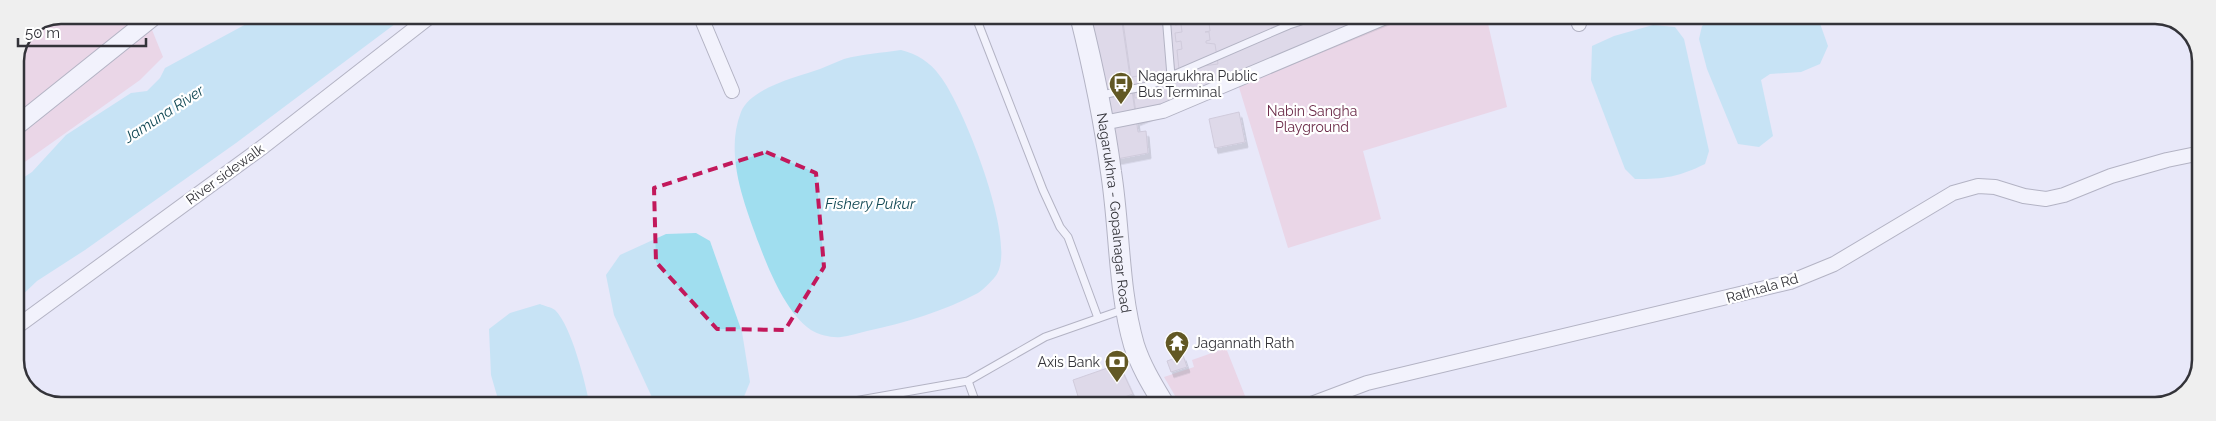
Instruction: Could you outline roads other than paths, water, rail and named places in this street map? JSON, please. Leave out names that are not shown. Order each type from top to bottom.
[{"type":"main road","name":"Nagarukhra - Gopalnagar Road","points":[[1082,24],[1098,96],[1112,180],[1126,309],[1134,346],[1143,368],[1160,397]]},
{"type":"street","points":[[24,120],[144,24]]},
{"type":"street","name":"River sidewalk","points":[[24,321],[264,146],[420,24]]},
{"type":"street","points":[[704,24],[732,91]]},
{"type":"street","points":[[1103,123],[1163,111],[1369,24]]},
{"type":"street","name":"Rathtala Rd","points":[[1330,397],[1368,383],[1790,282],[1834,264],[1954,193],[1978,186],[1995,186],[2024,196],[2046,199],[2064,195],[2111,176],[2192,155]]},
{"type":"lane","points":[[978,24],[1043,190],[1060,227],[1068,237],[1098,318]]},
{"type":"lane","points":[[1167,24],[1171,76]]},
{"type":"lane","points":[[1098,96],[1148,86],[1292,24]]},
{"type":"lane","points":[[877,397],[968,381],[1045,337],[1126,309]]},
{"type":"lane","points":[[968,381],[974,397]]},
{"type":"water","name":"Jamuna River","points":[[246,24],[395,24],[236,143],[85,250],[37,281],[24,293],[24,177],[32,172],[66,135],[131,93],[147,91],[160,78],[165,68]]},
{"type":"water","points":[[1705,24],[1820,24],[1828,46],[1820,64],[1801,72],[1770,74],[1761,80],[1773,136],[1759,147],[1738,144],[1707,69],[1699,39],[1702,26]]},
{"type":"water","points":[[1653,25],[1675,27],[1684,39],[1709,151],[1705,164],[1687,172],[1663,178],[1635,179],[1625,169],[1591,80],[1592,46],[1614,36]]},
{"type":"water","name":"Fishery Pukur","points":[[901,50],[923,59],[940,76],[950,91],[973,142],[985,173],[1000,233],[1001,257],[997,274],[978,293],[924,316],[844,337],[822,335],[811,330],[794,314],[768,267],[738,180],[735,145],[736,128],[741,112],[746,104],[764,90],[844,59]]},
{"type":"water","points":[[696,233],[710,241],[742,332],[750,382],[744,397],[652,397],[614,315],[606,275],[620,255],[666,234]]},
{"type":"water","points":[[540,304],[555,310],[567,329],[577,355],[588,397],[497,397],[491,375],[489,329],[510,313]]},
{"type":"place","name":"Nagarukhra Public Bus Terminal","points":[[1121,105]]},
{"type":"place","name":"Jagannath Rath","points":[[1177,364]]},
{"type":"place","name":"Axis Bank","points":[[1117,383]]},
{"type":"park label","name":"Nabin Sangha Playground","points":[[1312,120]]}]
